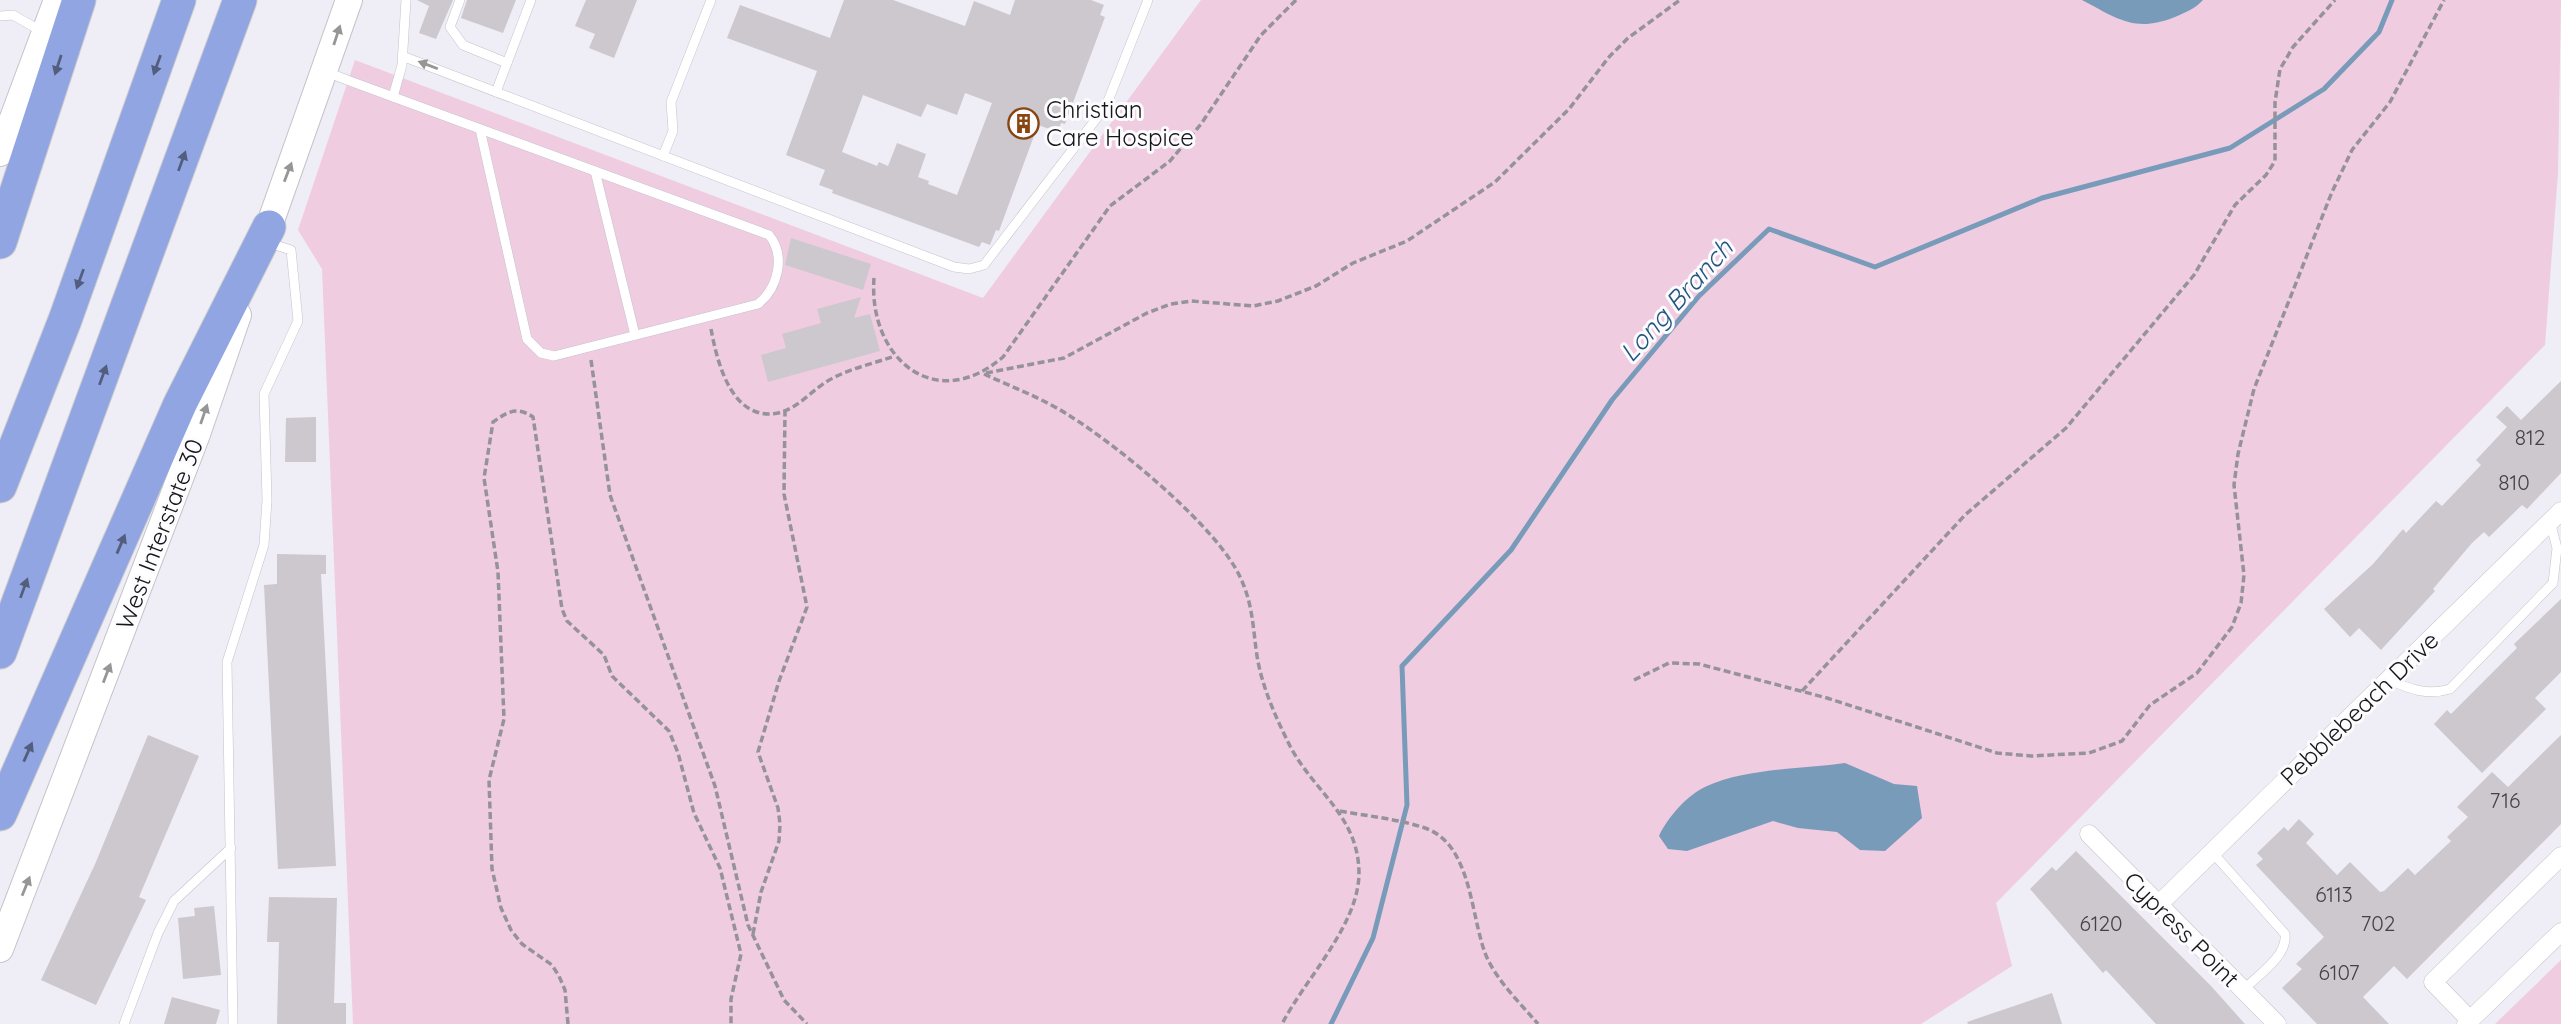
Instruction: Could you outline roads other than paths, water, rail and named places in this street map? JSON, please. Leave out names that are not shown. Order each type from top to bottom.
[{"type":"highway","points":[[0,242],[79,0]]},
{"type":"highway","points":[[0,486],[65,320],[179,0]]},
{"type":"highway","points":[[0,652],[240,0]]},
{"type":"highway","points":[[0,814],[180,404],[266,234]]},
{"type":"main road","points":[[0,153],[57,0]]},
{"type":"main road","name":"West Interstate 30","points":[[0,949],[192,447],[349,0]]},
{"type":"street","name":"Pebblebeach Drive","points":[[2157,906],[2556,516]]},
{"type":"street","name":"Cypress Point","points":[[2089,834],[2157,906],[2277,1024]]},
{"type":"street","points":[[2561,856],[2433,982],[2468,1022],[2561,932]]},
{"type":"lane","points":[[393,97],[402,56],[405,0]]},
{"type":"lane","points":[[460,0],[450,27],[457,41],[507,62]]},
{"type":"lane","points":[[496,92],[531,0]]},
{"type":"lane","points":[[663,156],[673,131],[671,102],[711,0]]},
{"type":"lane","points":[[402,56],[954,267],[969,269],[984,265],[1106,106],[1149,0]]},
{"type":"lane","points":[[0,16],[13,15],[45,34]]},
{"type":"lane","points":[[325,72],[480,128],[769,235],[777,245],[780,259],[769,296],[758,304],[590,347],[554,356],[541,353],[527,339],[480,128]]},
{"type":"lane","points":[[595,171],[635,335]]},
{"type":"lane","points":[[233,1024],[227,662],[264,545],[267,500],[264,394],[298,321],[290,250],[266,234]]},
{"type":"lane","points":[[2388,680],[2417,692],[2436,693],[2450,689],[2553,583],[2557,548],[2556,516]]},
{"type":"lane","points":[[124,1024],[158,933],[174,901],[231,848]]},
{"type":"lane","points":[[2212,852],[2285,934],[2286,942],[2281,952],[2242,990]]},
{"type":"water","points":[[2082,0],[2203,0],[2194,8],[2175,17],[2161,22],[2137,24],[2117,18]]},
{"type":"water","points":[[1845,763],[1894,784],[1917,786],[1922,818],[1885,851],[1860,850],[1837,832],[1798,828],[1773,821],[1687,851],[1668,849],[1659,836],[1679,807],[1700,790],[1722,780],[1757,772]]},
{"type":"waterway","name":"Long Branch","points":[[1331,1024],[1373,938],[1407,805],[1402,666],[1511,550],[1612,400],[1699,296],[1769,229],[1875,267],[2042,198],[2230,148],[2324,89],[2379,32],[2392,0]]},
{"type":"place","name":"Christian Care Hospice","points":[[1023,123]]}]
